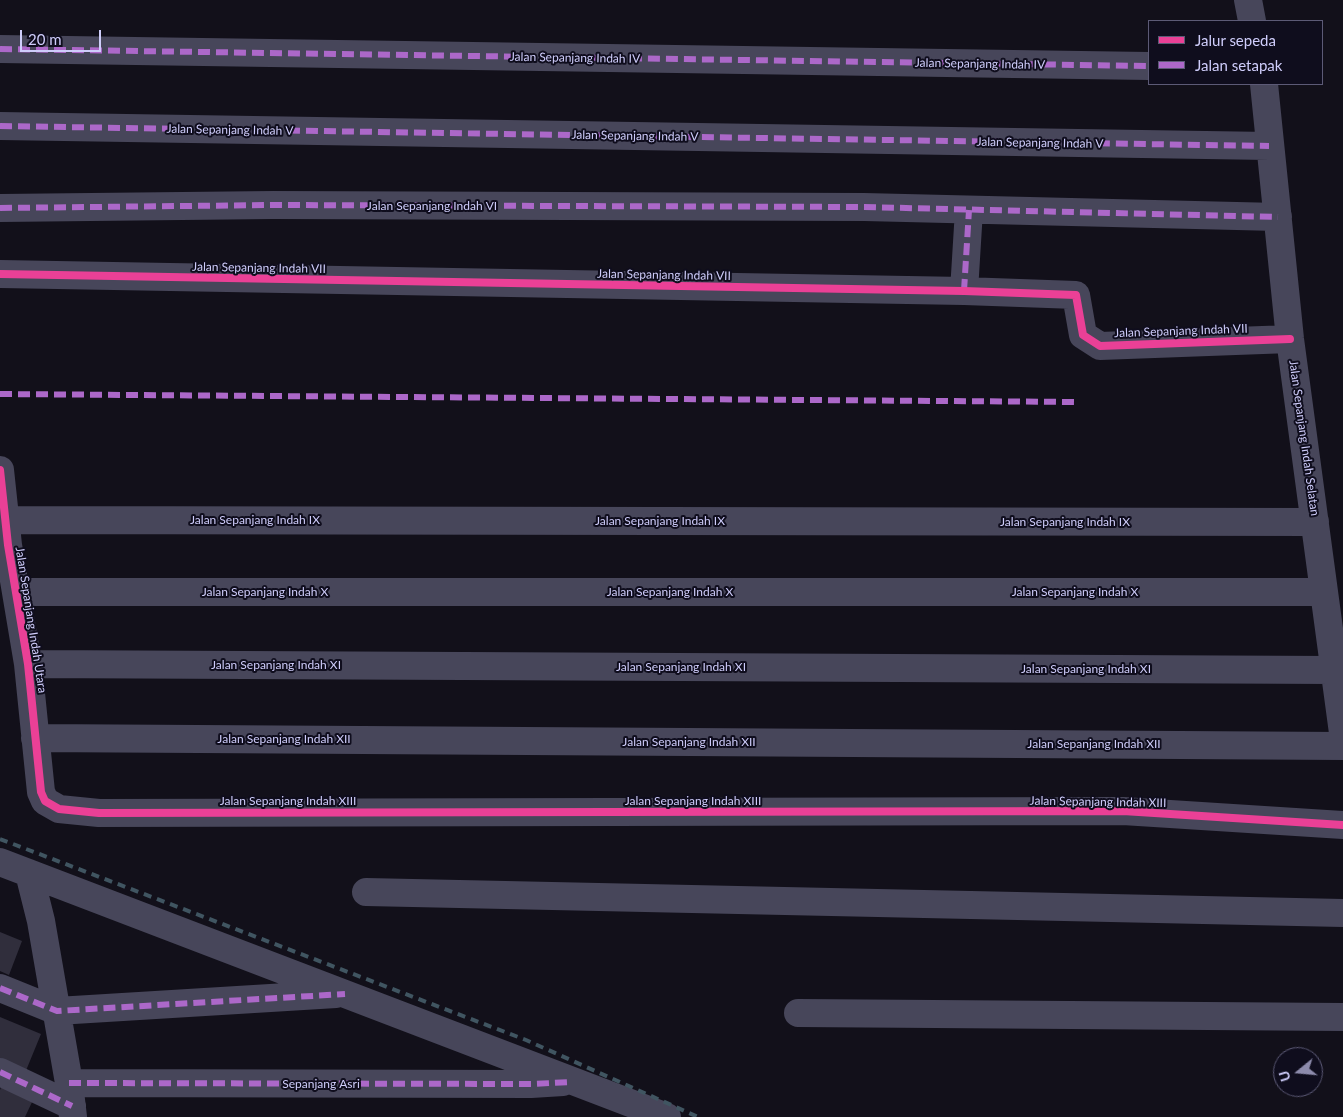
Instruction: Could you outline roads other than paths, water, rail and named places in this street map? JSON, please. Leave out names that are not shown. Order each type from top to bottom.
[{"type":"street","points":[[1248,0],[1252,20]]},
{"type":"street","name":"Jalan Sepanjang Indah IV","points":[[0,49],[1148,66]]},
{"type":"street","name":"Jalan Sepanjang Indah Selatan","points":[[1264,85],[1290,339],[1343,733]]},
{"type":"street","name":"Jalan Sepanjang Indah V","points":[[0,126],[1270,146]]},
{"type":"street","name":"Jalan Sepanjang Indah VI","points":[[0,208],[273,205],[864,207],[1278,217]]},
{"type":"street","points":[[964,291],[969,210]]},
{"type":"street","name":"Jalan Sepanjang Indah VII","points":[[0,274],[1076,294],[1083,335],[1100,346],[1290,339]]},
{"type":"street","name":"Jalan Sepanjang Indah Utara","points":[[0,470],[4,536],[28,664],[41,792],[45,802]]},
{"type":"street","name":"Jalan Sepanjang Indah IX","points":[[4,536],[1315,522]]},
{"type":"street","name":"Jalan Sepanjang Indah X","points":[[16,592],[1324,592]]},
{"type":"street","name":"Jalan Sepanjang Indah XI","points":[[28,664],[1334,670]]},
{"type":"street","name":"Jalan Sepanjang Indah XII","points":[[35,738],[1343,746]]},
{"type":"street","name":"Jalan Sepanjang Indah XIII","points":[[45,802],[58,809],[99,813],[1123,811],[1343,825]]},
{"type":"street","points":[[0,862],[667,1117]]},
{"type":"street","points":[[29,873],[57,1011],[72,1102]]},
{"type":"street","points":[[366,892],[1343,913]]},
{"type":"street","points":[[0,988],[57,1011],[345,994]]},
{"type":"street","points":[[798,1013],[1343,1017]]},
{"type":"street","points":[[0,1072],[72,1102]]},
{"type":"street","name":"Sepanjang Asri","points":[[72,1102],[572,1082]]},
{"type":"railway","points":[[0,839],[526,1040],[698,1117]]}]
